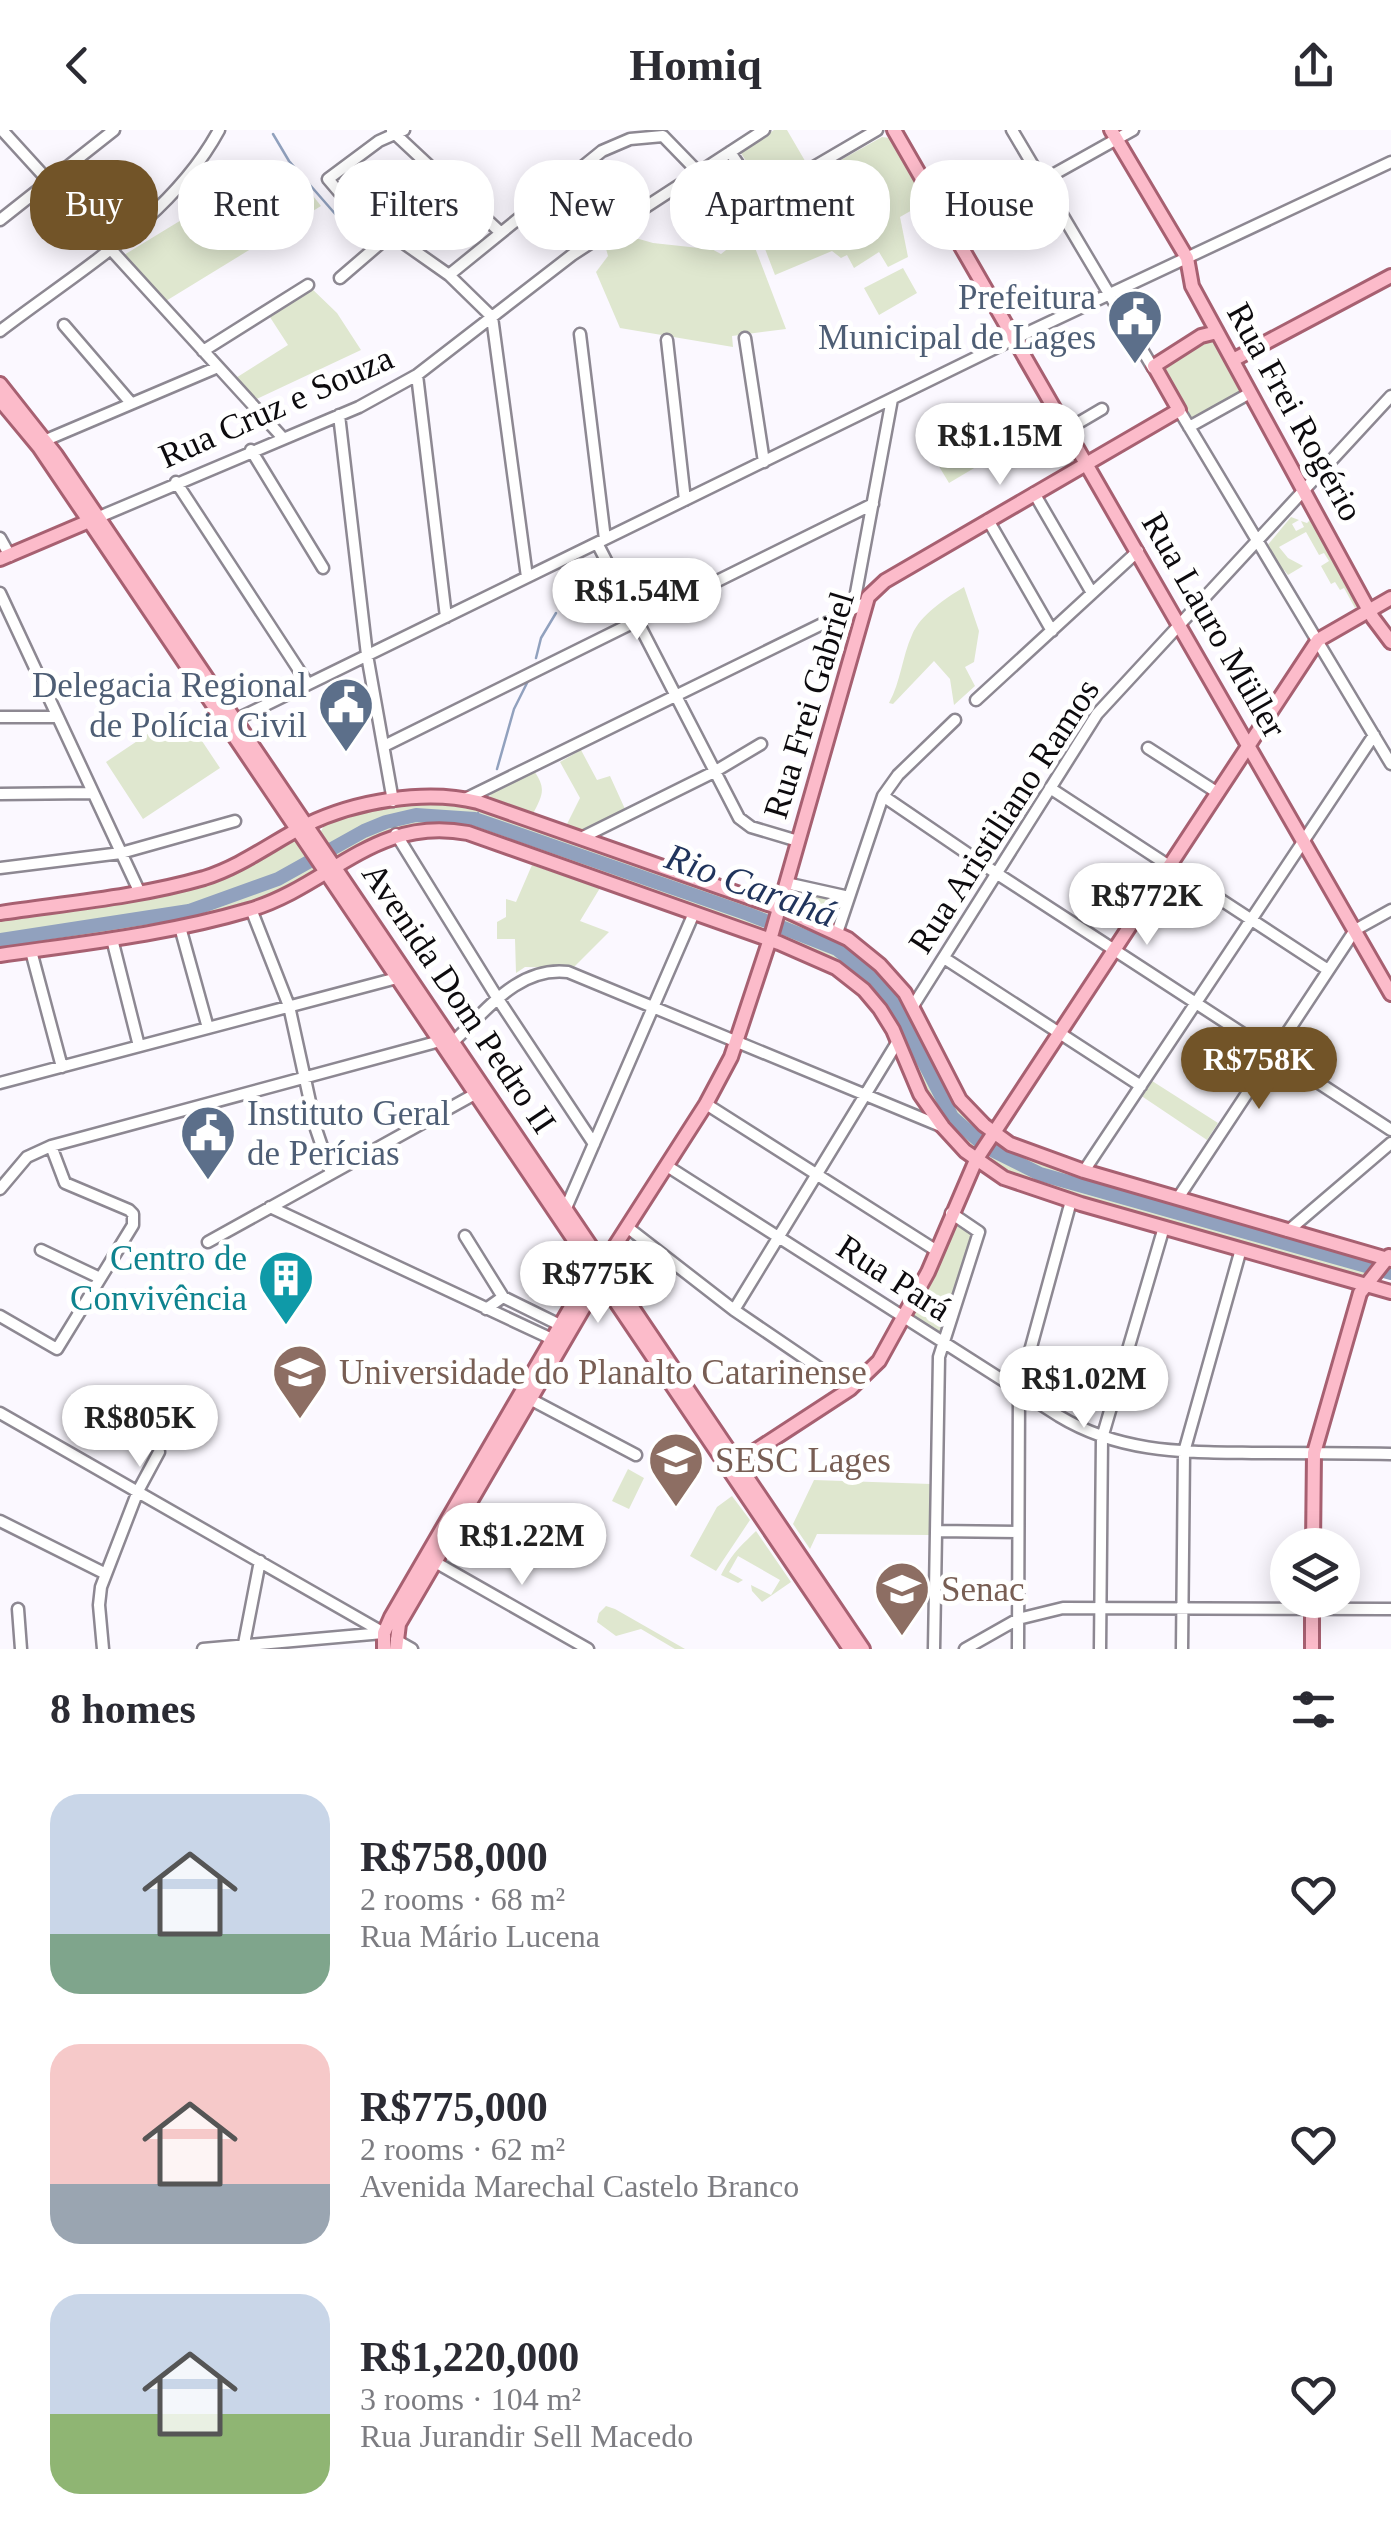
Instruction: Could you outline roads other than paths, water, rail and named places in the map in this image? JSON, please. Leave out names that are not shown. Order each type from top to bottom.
[{"type":"main road","name":"Rua Lauro Müller","points":[[894,130],[912,160]]},
{"type":"main road","name":"Rua Frei Rogério","points":[[1114,135],[1187,258],[1189,279],[1217,332],[1370,611],[1391,642]]},
{"type":"main road","name":"Rua Lauro Müller","points":[[965,250],[1391,994]]},
{"type":"main road","points":[[1232,360],[1391,276]]},
{"type":"main road","points":[[1179,410],[1154,368],[1157,362],[1201,336],[1217,332]]},
{"type":"main road","name":"Avenida Dom Pedro II","points":[[0,384],[46,440],[94,519],[446,1042],[475,1094],[600,1269],[850,1649]]},
{"type":"main road","name":"Avenida Dom Pedro II","points":[[0,400],[94,519],[234,720],[302,828]]},
{"type":"main road","name":"Rua Frei Gabriel","points":[[559,1335],[586,1281],[600,1269],[706,1104],[737,1042],[786,884],[859,606],[879,585],[1179,410]]},
{"type":"main road","points":[[5,558],[94,519]]},
{"type":"main road","points":[[731,1464],[850,1390],[879,1361],[937,1251],[978,1158],[1318,640],[1391,598]]},
{"type":"main road","points":[[0,913],[140,893],[229,869],[302,828],[348,811],[434,797],[466,799],[582,838],[837,933],[880,965],[913,1006],[951,1086],[992,1137],[1084,1171],[1387,1259],[1366,1282],[1314,1453],[1313,1528]]},
{"type":"main road","points":[[0,955],[180,927],[251,910],[292,894],[328,867],[396,834],[426,829],[468,832],[771,937],[850,978],[880,1009],[920,1094],[943,1127],[1004,1178],[1391,1292]]},
{"type":"main road","name":"Avenida Dom Pedro II","points":[[328,867],[397,978],[566,1208],[600,1269]]},
{"type":"main road","points":[[390,1644],[530,1399],[559,1335]]},
{"type":"main road","points":[[390,1644],[390,1617],[559,1335]]},
{"type":"main road","name":"Avenida Dom Pedro II","points":[[731,1464],[863,1649]]},
{"type":"main road","points":[[1312,1618],[1312,1649]]},
{"type":"street","points":[[2,130],[30,161]]},
{"type":"street","points":[[76,160],[114,130]]},
{"type":"street","points":[[158,205],[181,185],[220,130]]},
{"type":"street","name":"Rua Cruz e Souza","points":[[717,160],[764,130]]},
{"type":"street","points":[[730,152],[762,198],[877,130]]},
{"type":"street","points":[[1012,130],[1030,160]]},
{"type":"street","points":[[1069,164],[1114,135],[1133,130]]},
{"type":"street","points":[[354,160],[397,131],[500,232]]},
{"type":"street","points":[[449,274],[627,134],[663,136],[686,160]]},
{"type":"street","points":[[234,720],[1016,338],[1391,162]]},
{"type":"street","name":"Rua Cruz e Souza","points":[[94,519],[379,397],[417,374],[572,254],[670,190]]},
{"type":"street","points":[[0,220],[30,197]]},
{"type":"street","points":[[1069,228],[1154,368]]},
{"type":"street","points":[[0,331],[106,250]]},
{"type":"street","points":[[111,250],[282,437]]},
{"type":"street","points":[[340,278],[373,250]]},
{"type":"street","points":[[413,250],[449,274],[492,317],[527,577]]},
{"type":"street","points":[[203,350],[308,285]]},
{"type":"street","points":[[64,325],[132,404]]},
{"type":"street","points":[[580,334],[601,541],[637,621],[744,824],[798,841]]},
{"type":"street","points":[[745,338],[764,462]]},
{"type":"street","points":[[667,340],[685,500]]},
{"type":"street","points":[[46,440],[218,367]]},
{"type":"street","points":[[417,374],[446,617]]},
{"type":"street","points":[[1189,427],[1250,393]]},
{"type":"street","name":"Rua Aristiliano Ramos","points":[[913,1006],[1096,714],[1391,396]]},
{"type":"street","points":[[466,799],[859,606],[860,570],[892,399]]},
{"type":"street","points":[[1068,429],[1102,409]]},
{"type":"street","points":[[1179,410],[1391,764]]},
{"type":"street","points":[[338,414],[367,655],[393,801]]},
{"type":"street","points":[[251,450],[323,568]]},
{"type":"street","points":[[176,482],[308,684]]},
{"type":"street","points":[[1034,492],[1092,593]]},
{"type":"street","points":[[384,746],[873,504]]},
{"type":"street","points":[[988,520],[1052,630]]},
{"type":"street","points":[[0,538],[5,558]]},
{"type":"street","points":[[976,700],[1138,552]]},
{"type":"street","points":[[860,570],[867,580],[879,585]]},
{"type":"street","points":[[0,593],[140,893]]},
{"type":"street","points":[[0,717],[58,716]]},
{"type":"street","points":[[837,933],[884,796],[909,763],[955,720]]},
{"type":"street","points":[[1084,1171],[1374,735]]},
{"type":"street","points":[[582,838],[761,744]]},
{"type":"street","points":[[1148,748],[1218,793]]},
{"type":"street","points":[[1050,788],[1328,970]]},
{"type":"street","points":[[0,794],[94,794]]},
{"type":"street","points":[[884,796],[1391,1130]]},
{"type":"street","points":[[0,868],[121,852],[235,821]]},
{"type":"street","points":[[396,834],[594,1144]]},
{"type":"street","points":[[786,884],[849,897]]},
{"type":"street","points":[[251,910],[288,1006],[316,1130],[331,1173]]},
{"type":"street","points":[[1178,1198],[1354,930],[1391,910]]},
{"type":"street","points":[[566,1208],[694,913]]},
{"type":"street","points":[[180,927],[208,1028]]},
{"type":"street","points":[[112,939],[139,1046]]},
{"type":"street","points":[[30,951],[62,1066]]},
{"type":"street","points":[[944,958],[1141,1086]]},
{"type":"street","points":[[0,1189],[27,1157],[51,1146],[446,1042],[523,979],[558,971],[943,1127]]},
{"type":"street","points":[[0,1083],[397,978]]},
{"type":"street","points":[[734,1310],[898,1041]]},
{"type":"street","points":[[208,1242],[475,1094]]},
{"type":"street","points":[[706,1104],[937,1251]]},
{"type":"street","points":[[1288,1231],[1391,1142]]},
{"type":"street","points":[[0,1316],[58,1348],[132,1225],[133,1214],[126,1207],[65,1184],[51,1146]]},
{"type":"street","name":"Rua Pará","points":[[667,1166],[1102,1438],[1184,1452],[1391,1454]]},
{"type":"street","points":[[1018,1649],[1020,1390],[1071,1200]]},
{"type":"street","points":[[270,1207],[486,1308],[559,1335]]},
{"type":"street","points":[[934,1649],[939,1357],[979,1232],[951,1213]]},
{"type":"street","points":[[627,1226],[734,1310],[850,1390]]},
{"type":"street","points":[[1100,1649],[1102,1438],[1164,1227]]},
{"type":"street","points":[[465,1236],[503,1297],[559,1335]]},
{"type":"street","points":[[1182,1649],[1184,1452],[1242,1249]]},
{"type":"street","points":[[42,1250],[100,1278]]},
{"type":"street","points":[[486,1308],[503,1297]]},
{"type":"street","points":[[530,1399],[636,1454]]},
{"type":"street","points":[[0,1413],[260,1562],[390,1644]]},
{"type":"street","points":[[103,1649],[99,1596],[138,1491],[160,1452]]},
{"type":"street","points":[[0,1520],[106,1574]]},
{"type":"street","points":[[936,1531],[1018,1532]]},
{"type":"street","points":[[242,1647],[260,1562]]},
{"type":"street","points":[[435,1562],[588,1649]]},
{"type":"street","points":[[965,1649],[1018,1619],[1047,1611],[1100,1606],[1270,1605]]},
{"type":"street","points":[[1360,1607],[1391,1609]]},
{"type":"street","points":[[18,1609],[22,1649]]},
{"type":"street","points":[[203,1649],[390,1644],[412,1649]]},
{"type":"waterway","points":[[273,134],[289,161],[334,213]]},
{"type":"waterway","points":[[536,658],[541,638],[556,613]]},
{"type":"waterway","points":[[497,769],[514,709],[530,677]]},
{"type":"waterway","name":"Rio Carahá","points":[[475,819],[478,813]]},
{"type":"waterway","name":"Rio Carahá","points":[[0,940],[189,911],[278,879],[386,822],[416,815],[475,819],[837,949],[877,981],[894,1004],[952,1117],[986,1147],[1040,1174],[1391,1273]]},
{"type":"place","name":"Prefeitura Municipal de Lages","points":[[1135,366]]},
{"type":"place","name":"Delegacia Regional de Polícia Civil","points":[[346,754]]},
{"type":"place","name":"Instituto Geral de Perícias","points":[[208,1182]]},
{"type":"place","name":"Centro de Convivência","points":[[286,1327]]},
{"type":"place","name":"Universidade do Planalto Catarinense","points":[[300,1421]]},
{"type":"place","name":"SESC Lages","points":[[676,1509]]},
{"type":"place","name":"Senac","points":[[902,1638]]}]
